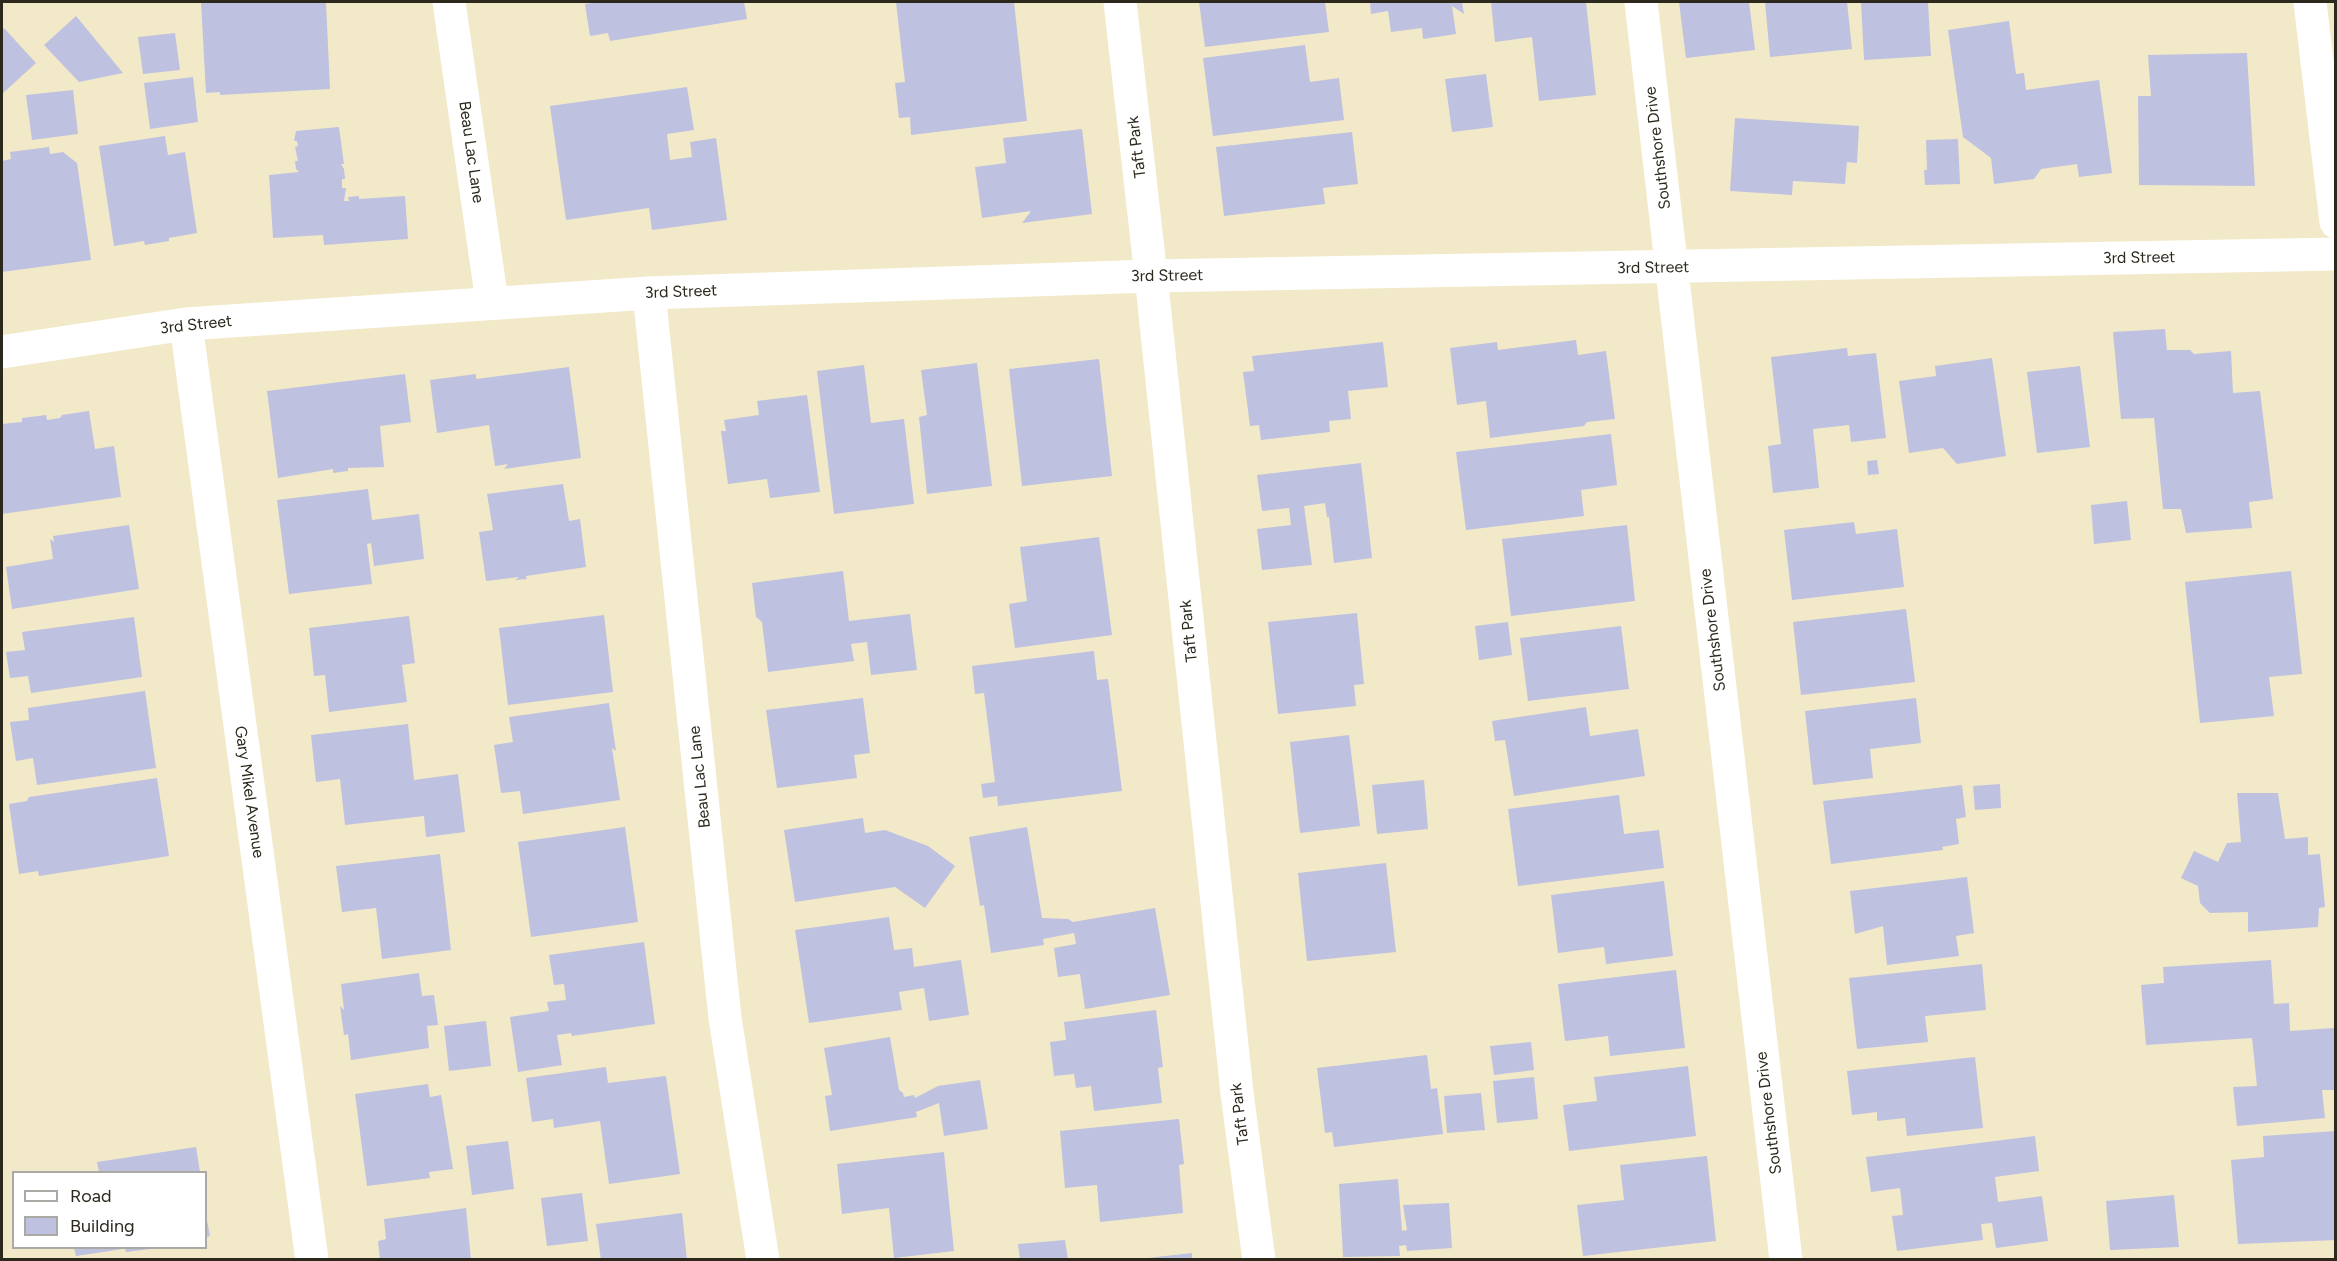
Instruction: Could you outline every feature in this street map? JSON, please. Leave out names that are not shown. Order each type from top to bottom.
[{"type":"street","name":"Beau Lac Lane","points":[[449,2],[492,302]]},
{"type":"street","name":"Taft Park","points":[[1120,2],[1236,1082],[1259,1260]]},
{"type":"street","name":"Southshore Drive","points":[[1641,2],[1786,1260]]},
{"type":"street","points":[[2310,2],[2336,222]]},
{"type":"street","name":"3rd Street","points":[[2,352],[186,324],[649,293],[1151,276],[2336,254]]},
{"type":"street","name":"Beau Lac Lane","points":[[649,293],[725,1018],[763,1260]]},
{"type":"street","name":"Gary Mikel Avenue","points":[[186,324],[312,1260]]},
{"type":"building","points":[[201,2],[326,2],[330,89],[220,95],[220,92],[206,93]]},
{"type":"building","points":[[599,2],[744,2],[747,19],[610,41],[608,33],[590,36],[585,4]]},
{"type":"building","points":[[896,2],[1014,2],[1027,121],[911,135],[910,117],[899,118],[895,83],[905,82]]},
{"type":"building","points":[[1199,2],[1325,2],[1329,32],[1205,47]]},
{"type":"building","points":[[1370,2],[1462,2],[1464,14],[1452,6],[1456,34],[1423,39],[1422,28],[1391,32],[1388,11],[1371,14]]},
{"type":"building","points":[[1491,2],[1586,2],[1596,95],[1539,101],[1532,37],[1495,42]]},
{"type":"building","points":[[1679,2],[1749,2],[1755,50],[1686,58]]},
{"type":"building","points":[[1765,2],[1847,2],[1852,49],[1770,57]]},
{"type":"building","points":[[1861,2],[1928,2],[1931,56],[1864,60]]},
{"type":"building","points":[[76,16],[123,73],[79,82],[44,45]]},
{"type":"building","points":[[2009,21],[2016,74],[2024,73],[2026,90],[2099,80],[2112,173],[2079,177],[2077,164],[2041,169],[2034,179],[1994,184],[1991,158],[1963,137],[1948,30]]},
{"type":"building","points":[[4,28],[36,63],[2,94],[2,30]]},
{"type":"building","points":[[175,33],[180,70],[143,74],[138,37]]},
{"type":"building","points":[[1305,45],[1310,82],[1339,78],[1344,120],[1213,136],[1203,58]]},
{"type":"building","points":[[2247,53],[2255,186],[2139,185],[2138,96],[2151,96],[2148,55]]},
{"type":"building","points":[[1486,74],[1493,127],[1452,132],[1445,79]]},
{"type":"building","points":[[193,77],[198,122],[150,129],[144,83]]},
{"type":"building","points":[[687,87],[694,130],[667,134],[670,160],[692,157],[690,142],[716,138],[727,220],[652,230],[649,208],[566,220],[550,106]]},
{"type":"building","points":[[73,90],[78,134],[32,140],[26,95]]},
{"type":"building","points":[[1735,118],[1859,126],[1857,163],[1847,162],[1845,184],[1793,181],[1792,195],[1730,191]]},
{"type":"building","points":[[339,127],[344,164],[341,164],[345,179],[342,179],[342,188],[346,188],[344,201],[349,201],[348,197],[359,196],[359,199],[405,196],[408,239],[324,245],[323,235],[273,238],[269,175],[299,172],[295,161],[298,161],[295,147],[298,146],[297,141],[294,141],[296,131]]},
{"type":"building","points":[[1082,129],[1092,214],[1022,223],[1031,211],[982,218],[975,167],[1006,163],[1003,138]]},
{"type":"building","points":[[1352,132],[1358,184],[1323,188],[1325,204],[1224,216],[1216,147]]},
{"type":"building","points":[[165,136],[168,155],[185,152],[197,233],[145,245],[144,241],[114,246],[99,146]]},
{"type":"building","points":[[1958,139],[1960,184],[1925,185],[1926,140]]},
{"type":"building","points":[[49,147],[50,154],[63,152],[77,163],[91,260],[2,272],[2,161],[11,159],[10,152]]},
{"type":"building","points":[[2165,329],[2167,350],[2190,350],[2194,354],[2231,351],[2233,393],[2260,391],[2273,499],[2249,502],[2252,528],[2186,533],[2181,509],[2163,509],[2154,418],[2121,419],[2113,332]]},
{"type":"building","points":[[1576,340],[1578,355],[1606,351],[1615,419],[1587,422],[1584,426],[1490,438],[1486,401],[1457,405],[1450,348],[1497,342],[1498,350]]},
{"type":"building","points":[[1383,342],[1388,387],[1348,391],[1351,419],[1329,421],[1330,432],[1261,440],[1259,425],[1250,426],[1243,372],[1254,371],[1252,356]]},
{"type":"building","points":[[1847,348],[1848,356],[1876,353],[1886,438],[1851,442],[1849,425],[1813,429],[1819,488],[1773,493],[1768,446],[1781,444],[1771,357]]},
{"type":"building","points":[[1992,358],[2006,456],[1957,464],[1943,448],[1909,453],[1899,381],[1936,376],[1935,366]]},
{"type":"building","points":[[1099,359],[1112,476],[1022,486],[1009,369]]},
{"type":"building","points":[[977,363],[992,486],[927,494],[919,417],[927,415],[921,370]]},
{"type":"building","points":[[864,365],[871,423],[904,419],[914,504],[834,514],[817,371]]},
{"type":"building","points":[[2080,366],[2090,447],[2037,453],[2027,372]]},
{"type":"building","points":[[569,367],[581,458],[504,469],[508,464],[495,466],[489,425],[437,433],[430,380],[476,374],[476,379]]},
{"type":"building","points":[[405,374],[411,422],[380,426],[384,467],[348,468],[348,471],[333,473],[333,469],[278,478],[267,391]]},
{"type":"building","points":[[807,395],[820,492],[770,498],[767,479],[728,484],[721,431],[726,431],[724,420],[759,415],[757,401]]},
{"type":"building","points":[[89,411],[95,449],[114,446],[121,497],[2,514],[2,424],[22,422],[22,418],[46,415],[47,420]]},
{"type":"building","points":[[1611,434],[1617,485],[1581,490],[1584,516],[1466,530],[1456,452]]},
{"type":"building","points":[[1877,460],[1879,474],[1868,475],[1867,461]]},
{"type":"building","points":[[1361,463],[1372,558],[1334,563],[1329,517],[1327,517],[1325,503],[1304,506],[1312,565],[1262,570],[1257,529],[1291,525],[1289,508],[1262,511],[1257,475]]},
{"type":"building","points":[[563,484],[569,521],[580,519],[586,567],[526,576],[527,579],[515,580],[519,577],[486,581],[479,532],[493,530],[487,494]]},
{"type":"building","points":[[368,489],[372,520],[419,514],[424,559],[374,566],[371,543],[367,544],[372,584],[289,594],[277,500]]},
{"type":"building","points":[[2127,501],[2131,540],[2094,544],[2091,505]]},
{"type":"building","points":[[1854,522],[1856,534],[1897,529],[1904,587],[1792,600],[1784,530]]},
{"type":"building","points":[[129,525],[139,589],[12,609],[6,567],[53,559],[50,539],[54,542],[53,536]]},
{"type":"building","points":[[1627,525],[1635,601],[1511,616],[1502,539]]},
{"type":"building","points":[[1099,537],[1112,635],[1015,648],[1009,604],[1027,601],[1020,547]]},
{"type":"building","points":[[843,571],[849,621],[910,614],[917,670],[871,675],[867,642],[851,644],[854,661],[768,672],[762,622],[756,617],[752,583]]},
{"type":"building","points":[[2291,571],[2302,674],[2269,677],[2274,716],[2200,723],[2185,582]]},
{"type":"building","points":[[1906,609],[1915,682],[1801,695],[1793,622]]},
{"type":"building","points":[[1357,613],[1364,684],[1354,685],[1356,706],[1278,714],[1268,622]]},
{"type":"building","points":[[604,615],[613,692],[508,705],[499,628]]},
{"type":"building","points":[[409,616],[415,663],[402,665],[407,702],[329,712],[325,675],[314,676],[309,628]]},
{"type":"building","points":[[134,617],[142,677],[31,693],[28,676],[10,678],[6,652],[25,650],[22,632]]},
{"type":"building","points":[[1508,622],[1512,655],[1479,660],[1475,626]]},
{"type":"building","points":[[1621,626],[1629,689],[1528,701],[1520,638]]},
{"type":"building","points":[[1094,651],[1097,680],[1108,679],[1122,791],[998,806],[997,796],[983,798],[981,784],[995,782],[984,693],[975,694],[972,666]]},
{"type":"building","points":[[145,691],[156,768],[37,785],[33,758],[16,761],[10,722],[29,720],[28,708]]},
{"type":"building","points":[[863,698],[870,753],[854,755],[857,778],[777,788],[766,710]]},
{"type":"building","points":[[1916,698],[1921,743],[1870,749],[1873,778],[1813,785],[1805,711]]},
{"type":"building","points":[[609,703],[616,751],[612,748],[620,800],[523,814],[520,791],[501,793],[494,745],[513,742],[509,717]]},
{"type":"building","points":[[1586,707],[1590,736],[1638,729],[1645,776],[1514,796],[1505,740],[1495,741],[1492,721]]},
{"type":"building","points":[[408,724],[414,780],[458,774],[465,832],[426,837],[424,816],[345,825],[340,779],[316,782],[311,735]]},
{"type":"building","points":[[1349,735],[1360,826],[1300,833],[1290,742]]},
{"type":"building","points":[[157,778],[169,856],[39,876],[38,871],[19,874],[9,804],[27,801],[29,797]]},
{"type":"building","points":[[1424,780],[1428,829],[1377,834],[1372,785]]},
{"type":"building","points":[[2000,784],[2001,808],[1975,810],[1973,786]]},
{"type":"building","points":[[1962,785],[1966,817],[1956,819],[1959,844],[1942,847],[1943,850],[1831,864],[1823,801]]},
{"type":"building","points":[[2237,793],[2278,793],[2285,839],[2308,837],[2308,855],[2320,854],[2325,907],[2319,908],[2318,927],[2248,932],[2248,912],[2210,913],[2200,903],[2198,886],[2181,878],[2194,851],[2218,862],[2227,843],[2241,842]]},
{"type":"building","points":[[1619,795],[1624,834],[1659,830],[1664,868],[1518,886],[1508,809]]},
{"type":"building","points":[[863,818],[865,833],[885,830],[928,846],[955,866],[925,908],[895,887],[795,902],[784,830]]},
{"type":"building","points":[[625,827],[638,922],[531,937],[518,842]]},
{"type":"building","points":[[1027,827],[1042,918],[1068,919],[1073,922],[1155,908],[1170,995],[1085,1009],[1080,974],[1058,977],[1054,948],[1076,944],[1074,933],[1043,939],[1044,945],[991,953],[984,905],[980,906],[969,837]]},
{"type":"building","points":[[440,854],[451,950],[382,959],[376,908],[342,912],[336,866]]},
{"type":"building","points":[[1386,863],[1396,952],[1307,961],[1298,873]]},
{"type":"building","points":[[1967,877],[1974,933],[1956,936],[1959,956],[1887,965],[1883,926],[1855,934],[1850,891]]},
{"type":"building","points":[[1664,881],[1673,956],[1606,964],[1604,947],[1558,953],[1551,895]]},
{"type":"building","points":[[889,917],[894,950],[912,948],[914,967],[961,960],[969,1015],[929,1021],[924,988],[899,992],[902,1010],[809,1023],[795,930]]},
{"type":"building","points":[[644,942],[655,1024],[572,1036],[571,1033],[557,1035],[562,1065],[518,1072],[510,1017],[549,1011],[547,1002],[566,1000],[564,984],[554,985],[549,955]]},
{"type":"building","points":[[2271,960],[2274,1004],[2289,1003],[2290,1031],[2334,1028],[2336,1090],[2322,1090],[2325,1118],[2237,1126],[2233,1087],[2257,1086],[2252,1038],[2146,1045],[2141,985],[2164,983],[2163,967]]},
{"type":"building","points":[[1982,964],[1986,1010],[1925,1016],[1928,1042],[1857,1049],[1849,978]]},
{"type":"building","points":[[1676,970],[1685,1048],[1610,1056],[1608,1036],[1565,1041],[1558,984]]},
{"type":"building","points":[[419,973],[422,996],[434,995],[438,1025],[427,1026],[429,1048],[351,1060],[348,1034],[344,1035],[340,1006],[344,1010],[341,984]]},
{"type":"building","points":[[1156,1010],[1163,1067],[1158,1068],[1162,1103],[1094,1111],[1091,1086],[1076,1088],[1074,1074],[1054,1076],[1050,1042],[1066,1040],[1064,1022]]},
{"type":"building","points":[[486,1021],[491,1066],[449,1071],[444,1026]]},
{"type":"building","points":[[890,1037],[899,1090],[904,1097],[914,1095],[915,1098],[938,1086],[980,1080],[988,1129],[944,1136],[939,1103],[916,1112],[917,1117],[830,1131],[825,1096],[832,1095],[824,1048]]},
{"type":"building","points":[[1531,1042],[1534,1070],[1494,1075],[1490,1046]]},
{"type":"building","points":[[1427,1055],[1431,1089],[1437,1088],[1443,1134],[1334,1147],[1332,1132],[1325,1133],[1317,1068]]},
{"type":"building","points":[[1975,1057],[1983,1128],[1907,1136],[1905,1118],[1877,1121],[1877,1112],[1852,1115],[1847,1071]]},
{"type":"building","points":[[1688,1066],[1696,1136],[1569,1151],[1563,1105],[1597,1101],[1594,1077]]},
{"type":"building","points":[[606,1067],[608,1083],[666,1076],[680,1174],[609,1184],[600,1121],[554,1128],[553,1119],[532,1122],[526,1078]]},
{"type":"building","points":[[1534,1077],[1538,1119],[1497,1123],[1493,1081]]},
{"type":"building","points":[[428,1084],[430,1097],[441,1095],[453,1169],[429,1172],[430,1178],[367,1186],[355,1094]]},
{"type":"building","points":[[1481,1093],[1485,1130],[1447,1133],[1444,1096]]},
{"type":"building","points":[[1179,1119],[1184,1164],[1179,1165],[1183,1213],[1100,1222],[1097,1185],[1065,1188],[1060,1131]]},
{"type":"building","points":[[2336,1131],[2336,1240],[2238,1244],[2231,1160],[2264,1157],[2263,1136]]},
{"type":"building","points":[[2035,1136],[2039,1171],[1995,1177],[1998,1202],[2042,1196],[2048,1241],[1996,1248],[1992,1223],[1981,1224],[1983,1240],[1897,1251],[1892,1216],[1903,1215],[1900,1188],[1871,1192],[1866,1157]]},
{"type":"building","points":[[508,1141],[514,1189],[472,1195],[466,1146]]},
{"type":"building","points":[[196,1147],[200,1171],[99,1171],[97,1162]]},
{"type":"building","points":[[944,1152],[954,1251],[894,1258],[889,1208],[842,1214],[837,1164]]},
{"type":"building","points":[[1707,1156],[1716,1241],[1583,1256],[1577,1205],[1624,1200],[1620,1165]]},
{"type":"building","points":[[1398,1179],[1402,1231],[1407,1230],[1403,1205],[1449,1203],[1452,1248],[1407,1251],[1406,1245],[1399,1246],[1400,1256],[1343,1257],[1339,1184]]},
{"type":"building","points":[[582,1193],[588,1241],[547,1246],[541,1198]]},
{"type":"building","points":[[2174,1195],[2179,1247],[2110,1250],[2106,1201]]},
{"type":"building","points":[[466,1208],[471,1260],[380,1260],[378,1241],[386,1239],[384,1219]]},
{"type":"building","points":[[682,1213],[687,1260],[601,1260],[596,1224]]},
{"type":"building","points":[[207,1220],[210,1236],[207,1237]]},
{"type":"building","points":[[1065,1240],[1068,1260],[1020,1260],[1018,1244]]},
{"type":"building","points":[[74,1249],[123,1249],[76,1256]]},
{"type":"building","points":[[125,1249],[150,1249],[126,1252]]},
{"type":"building","points":[[1192,1253],[1192,1260],[1147,1260],[1147,1258]]}]
